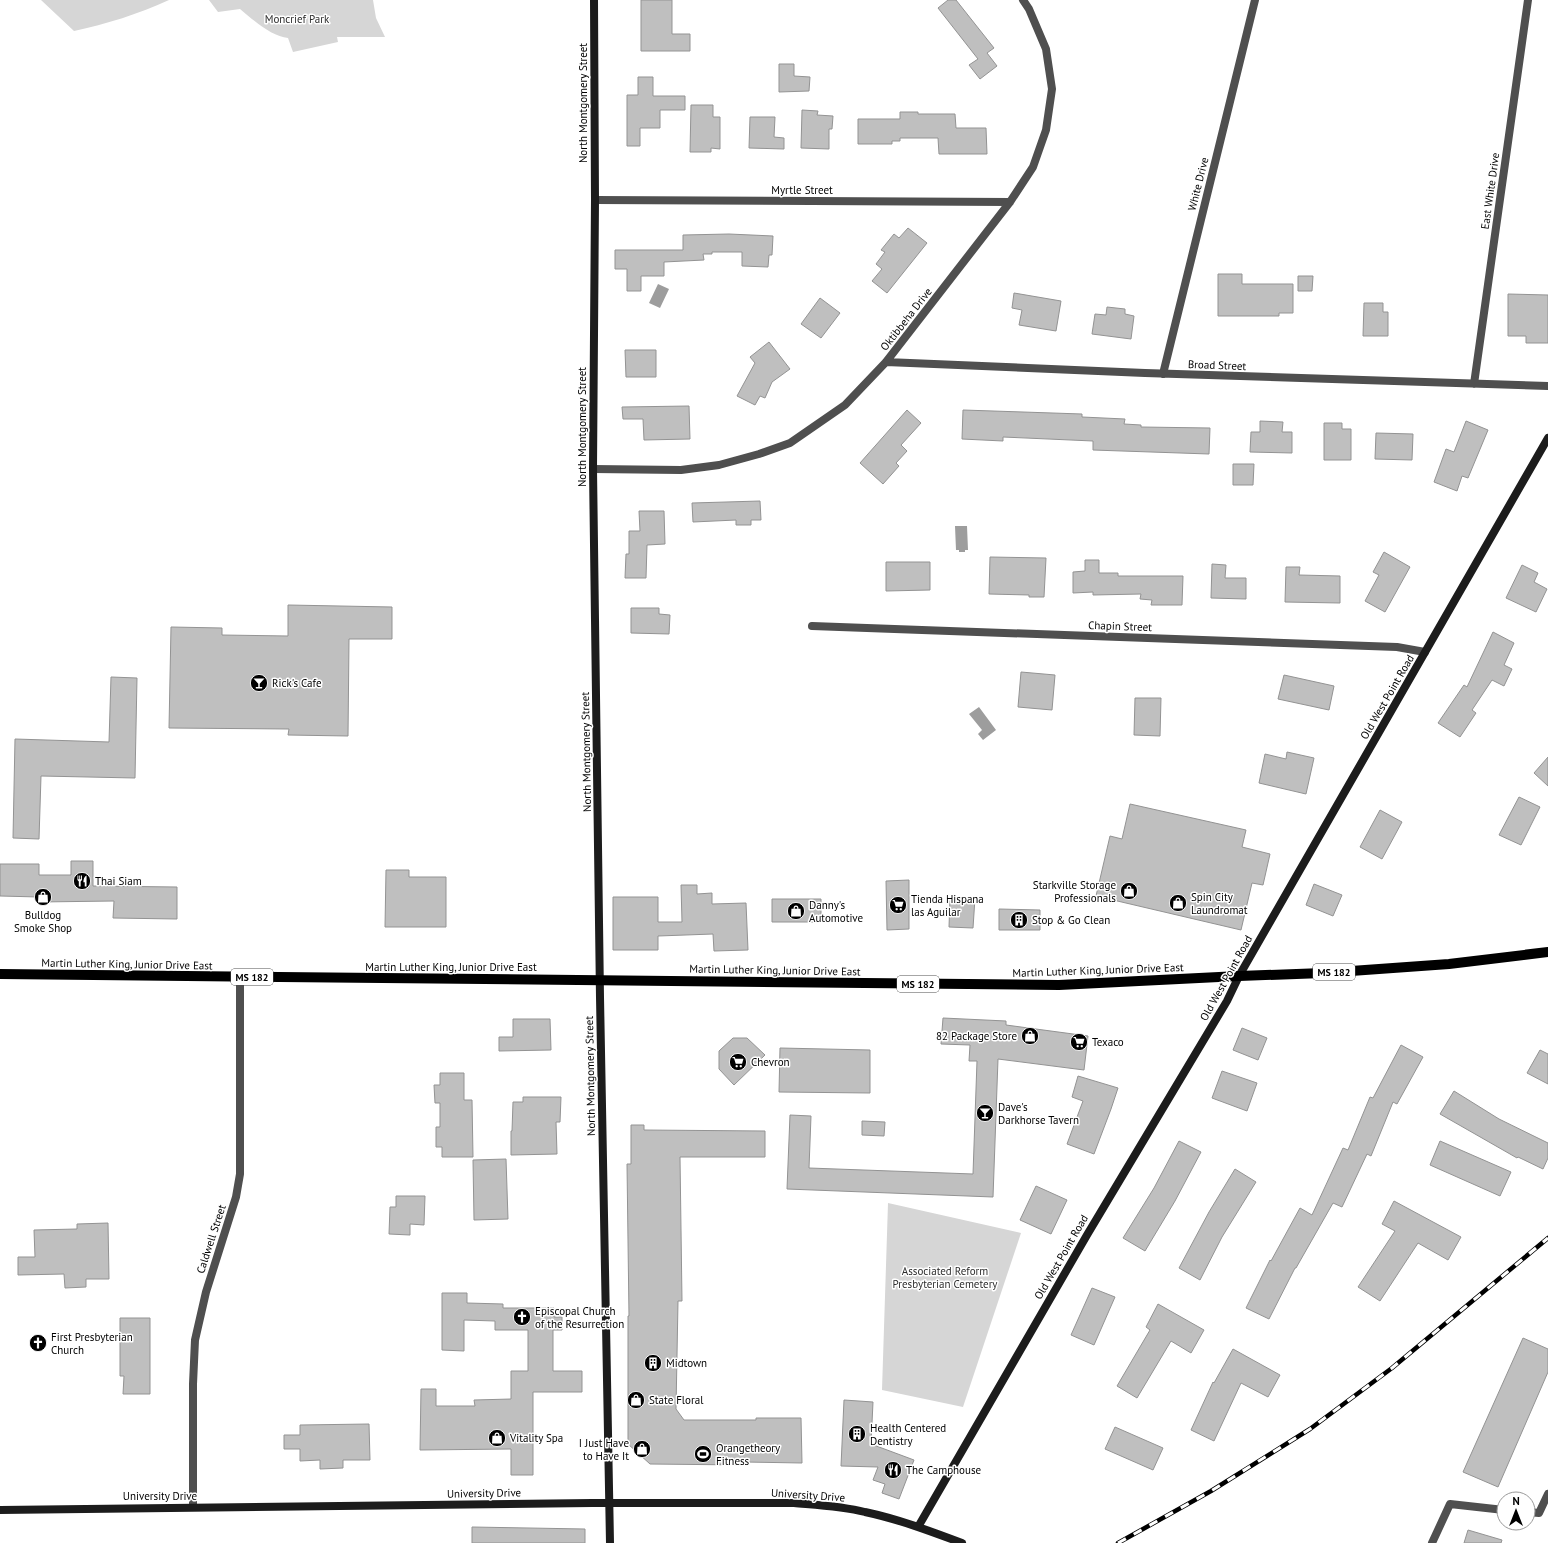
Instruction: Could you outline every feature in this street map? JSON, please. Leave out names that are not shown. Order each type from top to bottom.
[{"type":"main road","name":"Martin Luther King, Junior Drive East","points":[[0,974],[1059,985],[1323,973],[1449,964],[1548,952]]},
{"type":"street","name":"North Montgomery Street","points":[[594,0],[595,200],[593,469],[610,1543]]},
{"type":"street","name":"Oktibbeha Drive","points":[[593,469],[681,470],[726,464],[759,454],[790,442],[845,405],[886,362],[1010,202],[1033,167],[1046,130],[1052,89],[1046,49],[1024,0]]},
{"type":"street","name":"White Drive","points":[[1163,374],[1255,0]]},
{"type":"street","name":"East White Drive","points":[[1474,384],[1528,0]]},
{"type":"street","name":"Myrtle Street","points":[[595,200],[1010,202]]},
{"type":"street","name":"Broad Street","points":[[886,362],[1163,374],[1548,386]]},
{"type":"street","name":"Old West Point Road","points":[[918,1527],[1094,1222],[1227,1001],[1239,976],[1548,438]]},
{"type":"street","name":"Chapin Street","points":[[812,626],[1390,647],[1426,652]]},
{"type":"street","name":"Caldwell Street","points":[[193,1507],[193,1384],[195,1340],[206,1292],[236,1197],[240,1174],[240,977]]},
{"type":"street","points":[[1536,1513],[1539,1513],[1548,1494]]},
{"type":"street","name":"University Drive","points":[[0,1510],[610,1503],[794,1504],[822,1505],[865,1512],[918,1527],[962,1543]]},
{"type":"street","points":[[1432,1543],[1450,1504],[1496,1509]]},
{"type":"green space","points":[[41,0],[169,0],[122,18],[74,31]]},
{"type":"green space","name":"Moncrief Park","points":[[209,0],[373,0],[376,18],[385,37],[337,37],[338,42],[293,52],[288,38],[269,31],[240,9],[218,12]]},
{"type":"green space","name":"Associated Reform Presbyterian Cemetery","points":[[888,1203],[1021,1233],[963,1407],[882,1390]]},
{"type":"shaded area","points":[[658,284],[669,289],[660,308],[649,303]]},
{"type":"shaded area","points":[[955,526],[967,526],[968,550],[965,550],[965,552],[959,552],[959,550],[956,550]]},
{"type":"shaded area","points":[[979,707],[996,730],[983,740],[978,734],[982,730],[969,714]]},
{"type":"building","points":[[641,0],[672,0],[672,34],[690,34],[690,51],[641,51]]},
{"type":"building","points":[[948,0],[956,0],[994,48],[987,53],[997,66],[980,79],[969,65],[978,59],[938,8]]},
{"type":"building","points":[[779,64],[794,64],[794,76],[810,77],[809,91],[779,92]]},
{"type":"building","points":[[638,77],[653,77],[653,96],[685,96],[685,110],[660,110],[660,128],[640,128],[640,146],[627,146],[627,95],[638,95]]},
{"type":"building","points":[[691,105],[713,105],[713,117],[720,117],[720,149],[711,148],[711,152],[690,152]]},
{"type":"building","points":[[802,110],[818,111],[817,115],[833,116],[832,129],[829,129],[829,149],[801,148]]},
{"type":"building","points":[[900,112],[918,112],[918,114],[955,114],[956,128],[986,128],[987,154],[939,154],[938,138],[900,138],[900,141],[892,141],[892,144],[858,144],[858,119],[900,119]]},
{"type":"building","points":[[750,117],[775,117],[774,137],[784,138],[784,149],[749,148]]},
{"type":"building","points":[[908,228],[927,243],[887,293],[872,281],[882,269],[876,264],[885,252],[881,250],[894,234],[899,238]]},
{"type":"building","points":[[729,234],[773,236],[772,255],[769,255],[768,267],[742,266],[742,252],[712,252],[712,254],[703,254],[704,260],[664,262],[664,276],[641,276],[641,291],[627,291],[627,269],[615,269],[615,250],[683,250],[683,235]]},
{"type":"building","points":[[1218,274],[1242,274],[1242,284],[1293,284],[1293,313],[1279,313],[1279,316],[1218,316]]},
{"type":"building","points":[[1298,276],[1313,276],[1312,291],[1298,291]]},
{"type":"building","points":[[1014,293],[1061,301],[1056,331],[1019,325],[1022,310],[1012,308]]},
{"type":"building","points":[[1508,294],[1548,295],[1548,343],[1526,343],[1526,336],[1508,336]]},
{"type":"building","points":[[820,298],[840,313],[821,338],[801,324]]},
{"type":"building","points":[[1364,303],[1383,303],[1383,312],[1388,312],[1388,336],[1363,336]]},
{"type":"building","points":[[1107,307],[1125,309],[1125,314],[1134,316],[1131,339],[1092,334],[1095,314],[1106,315]]},
{"type":"building","points":[[769,342],[790,369],[772,382],[765,398],[760,396],[755,405],[737,396],[755,363],[750,357]]},
{"type":"building","points":[[625,350],[656,350],[656,377],[626,377]]},
{"type":"building","points":[[689,406],[690,439],[644,440],[643,419],[623,419],[622,407]]},
{"type":"building","points":[[907,410],[921,423],[901,445],[907,451],[896,463],[899,466],[883,484],[860,463]]},
{"type":"building","points":[[963,410],[1082,414],[1082,417],[1125,419],[1124,424],[1141,425],[1141,427],[1210,428],[1209,454],[1093,450],[1093,441],[1003,437],[1003,441],[962,439]]},
{"type":"building","points":[[1260,421],[1283,422],[1282,432],[1292,432],[1292,453],[1250,452],[1251,432],[1260,432]]},
{"type":"building","points":[[1466,421],[1488,430],[1468,478],[1462,476],[1457,491],[1434,482],[1446,449],[1454,452]]},
{"type":"building","points":[[1324,423],[1342,423],[1342,429],[1351,429],[1351,460],[1324,460]]},
{"type":"building","points":[[1376,433],[1413,434],[1412,460],[1375,459]]},
{"type":"building","points":[[1233,464],[1254,464],[1253,485],[1233,485]]},
{"type":"building","points":[[760,501],[761,520],[751,520],[751,525],[736,525],[736,520],[693,522],[692,503]]},
{"type":"building","points":[[639,511],[664,511],[665,544],[647,545],[646,578],[625,578],[626,554],[629,554],[629,531],[640,531]]},
{"type":"building","points":[[1384,552],[1410,567],[1385,612],[1365,601],[1379,575],[1373,572]]},
{"type":"building","points":[[990,557],[1046,558],[1044,597],[989,594]]},
{"type":"building","points":[[1085,560],[1099,560],[1099,573],[1118,573],[1118,576],[1183,576],[1182,605],[1151,605],[1152,600],[1140,599],[1141,594],[1093,595],[1093,592],[1073,593],[1073,572],[1085,571]]},
{"type":"building","points":[[886,562],[930,562],[930,590],[886,591]]},
{"type":"building","points":[[1212,564],[1226,565],[1225,578],[1246,578],[1246,599],[1211,598]]},
{"type":"building","points":[[1522,565],[1538,573],[1534,582],[1547,589],[1536,612],[1506,598]]},
{"type":"building","points":[[1286,567],[1300,567],[1299,575],[1340,576],[1340,603],[1285,602]]},
{"type":"building","name":"Rick's Cafe","points":[[288,605],[392,607],[392,639],[349,639],[348,736],[288,735],[289,729],[169,728],[171,627],[222,628],[222,635],[288,636]]},
{"type":"building","points":[[631,608],[659,608],[659,614],[670,615],[669,634],[631,633]]},
{"type":"building","points":[[1493,632],[1514,643],[1504,665],[1512,669],[1504,686],[1492,680],[1472,710],[1476,713],[1460,737],[1438,723],[1464,685],[1467,687]]},
{"type":"building","points":[[1021,672],[1055,675],[1052,710],[1018,707]]},
{"type":"building","points":[[1284,675],[1334,686],[1329,710],[1278,699]]},
{"type":"building","points":[[111,677],[137,678],[135,778],[41,776],[39,839],[13,838],[15,739],[109,742]]},
{"type":"building","points":[[1135,698],[1161,698],[1160,736],[1134,735]]},
{"type":"building","points":[[1287,752],[1314,758],[1306,794],[1259,783],[1265,754],[1286,759]]},
{"type":"building","points":[[1548,757],[1548,786],[1534,773]]},
{"type":"building","points":[[1519,797],[1540,807],[1521,845],[1499,835]]},
{"type":"building","points":[[1130,804],[1246,830],[1242,847],[1270,854],[1263,885],[1252,883],[1241,930],[1096,896],[1110,836],[1122,839]]},
{"type":"building","points":[[1380,810],[1402,822],[1382,859],[1360,847]]},
{"type":"building","points":[[71,861],[93,861],[93,886],[177,887],[177,919],[113,918],[114,901],[39,902],[39,897],[0,896],[0,864],[39,864],[39,875],[71,875]]},
{"type":"building","points":[[386,870],[409,870],[409,877],[446,877],[446,927],[385,927]]},
{"type":"building","name":"Tienda Hispana las Aguilar","points":[[909,880],[909,929],[887,930],[886,881]]},
{"type":"building","points":[[1314,884],[1342,895],[1333,916],[1306,905]]},
{"type":"building","points":[[681,885],[697,885],[697,894],[712,893],[712,904],[746,903],[748,950],[714,951],[713,934],[658,936],[658,950],[613,950],[613,897],[658,897],[658,922],[682,922]]},
{"type":"building","points":[[950,898],[975,898],[973,928],[949,927]]},
{"type":"building","name":"Danny's Automotive","points":[[772,899],[821,899],[821,922],[772,922]]},
{"type":"building","name":"Stop & Go Clean","points":[[999,909],[1040,910],[1040,930],[999,930]]},
{"type":"building","points":[[943,1018],[1006,1021],[1006,1025],[1088,1036],[1084,1070],[998,1059],[993,1197],[787,1189],[790,1115],[811,1116],[809,1168],[973,1174],[977,1061],[969,1061],[970,1045],[941,1044]]},
{"type":"building","points":[[513,1019],[550,1019],[551,1050],[499,1051],[499,1037],[513,1037]]},
{"type":"building","points":[[1242,1028],[1267,1038],[1258,1060],[1233,1050]]},
{"type":"building","name":"Chevron","points":[[733,1038],[747,1038],[765,1055],[734,1085],[719,1069],[719,1051]]},
{"type":"building","points":[[1401,1045],[1423,1057],[1397,1104],[1393,1102],[1371,1156],[1367,1154],[1342,1207],[1333,1203],[1295,1268],[1269,1319],[1246,1308],[1270,1260],[1271,1261],[1300,1208],[1312,1215],[1343,1148],[1348,1150],[1370,1097],[1373,1098]]},
{"type":"building","points":[[780,1048],[870,1050],[870,1093],[779,1092]]},
{"type":"building","points":[[1540,1050],[1548,1054],[1548,1084],[1527,1073]]},
{"type":"building","points":[[1222,1071],[1257,1083],[1247,1111],[1212,1098]]},
{"type":"building","points":[[440,1073],[464,1073],[464,1100],[472,1100],[473,1157],[442,1157],[442,1147],[436,1147],[436,1127],[440,1127],[440,1103],[435,1103],[434,1085],[440,1085]]},
{"type":"building","points":[[1078,1076],[1118,1088],[1094,1154],[1067,1144],[1083,1101],[1072,1097]]},
{"type":"building","points":[[1454,1091],[1499,1119],[1548,1143],[1548,1158],[1543,1169],[1518,1157],[1517,1158],[1440,1114]]},
{"type":"building","points":[[523,1097],[561,1097],[560,1122],[556,1122],[557,1154],[511,1155],[513,1102],[523,1102]]},
{"type":"building","points":[[862,1121],[885,1122],[884,1136],[862,1135]]},
{"type":"building","points":[[631,1125],[644,1125],[644,1130],[765,1131],[765,1157],[680,1157],[682,1301],[678,1301],[676,1409],[684,1420],[756,1420],[756,1418],[801,1418],[802,1463],[744,1462],[744,1465],[650,1464],[628,1444],[629,1316],[627,1164],[631,1164]]},
{"type":"building","points":[[1179,1141],[1201,1152],[1175,1201],[1145,1251],[1123,1238],[1154,1188]]},
{"type":"building","points":[[1440,1141],[1511,1172],[1500,1196],[1430,1165]]},
{"type":"building","points":[[506,1159],[508,1219],[474,1220],[473,1160]]},
{"type":"building","points":[[1235,1169],[1256,1182],[1222,1237],[1200,1280],[1179,1268],[1209,1212]]},
{"type":"building","points":[[1036,1186],[1067,1200],[1051,1234],[1020,1220]]},
{"type":"building","points":[[396,1196],[425,1196],[424,1225],[410,1224],[410,1235],[389,1234],[390,1207],[396,1207]]},
{"type":"building","points":[[1394,1201],[1461,1237],[1448,1260],[1418,1243],[1380,1301],[1358,1287],[1395,1231],[1382,1224]]},
{"type":"building","points":[[108,1223],[109,1279],[86,1279],[86,1287],[65,1288],[64,1274],[18,1275],[18,1257],[35,1257],[34,1230],[77,1229],[77,1224]]},
{"type":"building","points":[[1092,1288],[1115,1297],[1094,1345],[1071,1335]]},
{"type":"building","points":[[442,1293],[467,1293],[467,1303],[503,1304],[503,1308],[554,1308],[554,1317],[562,1317],[562,1330],[553,1330],[553,1371],[582,1371],[582,1392],[533,1392],[533,1475],[511,1475],[511,1449],[420,1450],[421,1389],[436,1389],[436,1406],[475,1406],[474,1400],[511,1399],[511,1371],[528,1371],[528,1330],[495,1330],[495,1321],[464,1320],[464,1351],[442,1350]]},
{"type":"building","points":[[1158,1304],[1204,1330],[1191,1353],[1171,1341],[1137,1398],[1117,1386],[1150,1330],[1146,1327]]},
{"type":"building","points":[[120,1318],[150,1318],[150,1394],[123,1394],[124,1376],[120,1376]]},
{"type":"building","points":[[1523,1338],[1548,1349],[1548,1372],[1498,1487],[1463,1472]]},
{"type":"building","points":[[1233,1349],[1280,1375],[1268,1397],[1241,1383],[1214,1441],[1191,1430],[1213,1382],[1214,1383]]},
{"type":"building","points":[[844,1400],[873,1402],[871,1444],[914,1460],[899,1499],[882,1493],[885,1484],[873,1480],[878,1467],[841,1466]]},
{"type":"building","points":[[369,1424],[370,1460],[343,1460],[343,1468],[320,1469],[320,1460],[300,1461],[300,1449],[284,1449],[284,1435],[300,1435],[300,1425]]},
{"type":"building","points":[[1115,1427],[1163,1448],[1153,1470],[1105,1449]]},
{"type":"building","points":[[472,1527],[585,1529],[585,1543],[472,1543]]},
{"type":"building","points":[[1468,1530],[1502,1540],[1501,1543],[1464,1543]]},
{"type":"railway","points":[[1118,1543],[1211,1491],[1310,1429],[1392,1368],[1548,1238]]},
{"type":"place","name":"Rick's Cafe","points":[[259,683]]},
{"type":"place","name":"Thai Siam","points":[[82,881]]},
{"type":"place","name":"Starkville Storage Professionals","points":[[1129,891]]},
{"type":"place","name":"Bulldog Smoke Shop","points":[[43,897]]},
{"type":"place","name":"Spin City Laundromat","points":[[1178,903]]},
{"type":"place","name":"Tienda Hispana las Aguilar","points":[[898,905]]},
{"type":"place","name":"Danny's Automotive","points":[[796,911]]},
{"type":"place","name":"Stop & Go Clean","points":[[1019,920]]},
{"type":"place","name":"82 Package Store","points":[[1030,1036]]},
{"type":"place","name":"Texaco","points":[[1079,1042]]},
{"type":"place","name":"Chevron","points":[[738,1062]]},
{"type":"place","name":"Dave's Darkhorse Tavern","points":[[985,1113]]},
{"type":"place","name":"Episcopal Church of the Resurrection","points":[[522,1317]]},
{"type":"place","name":"First Presbyterian Church","points":[[38,1343]]},
{"type":"place","name":"Midtown","points":[[653,1363]]},
{"type":"place","name":"State Floral","points":[[636,1400]]},
{"type":"place","name":"Health Centered Dentistry","points":[[857,1434]]},
{"type":"place","name":"Vitality Spa","points":[[497,1438]]},
{"type":"place","name":"I Just Have to Have It","points":[[642,1449]]},
{"type":"place","name":"Orangetheory Fitness","points":[[703,1454]]},
{"type":"place","name":"The Camphouse","points":[[893,1470]]}]
